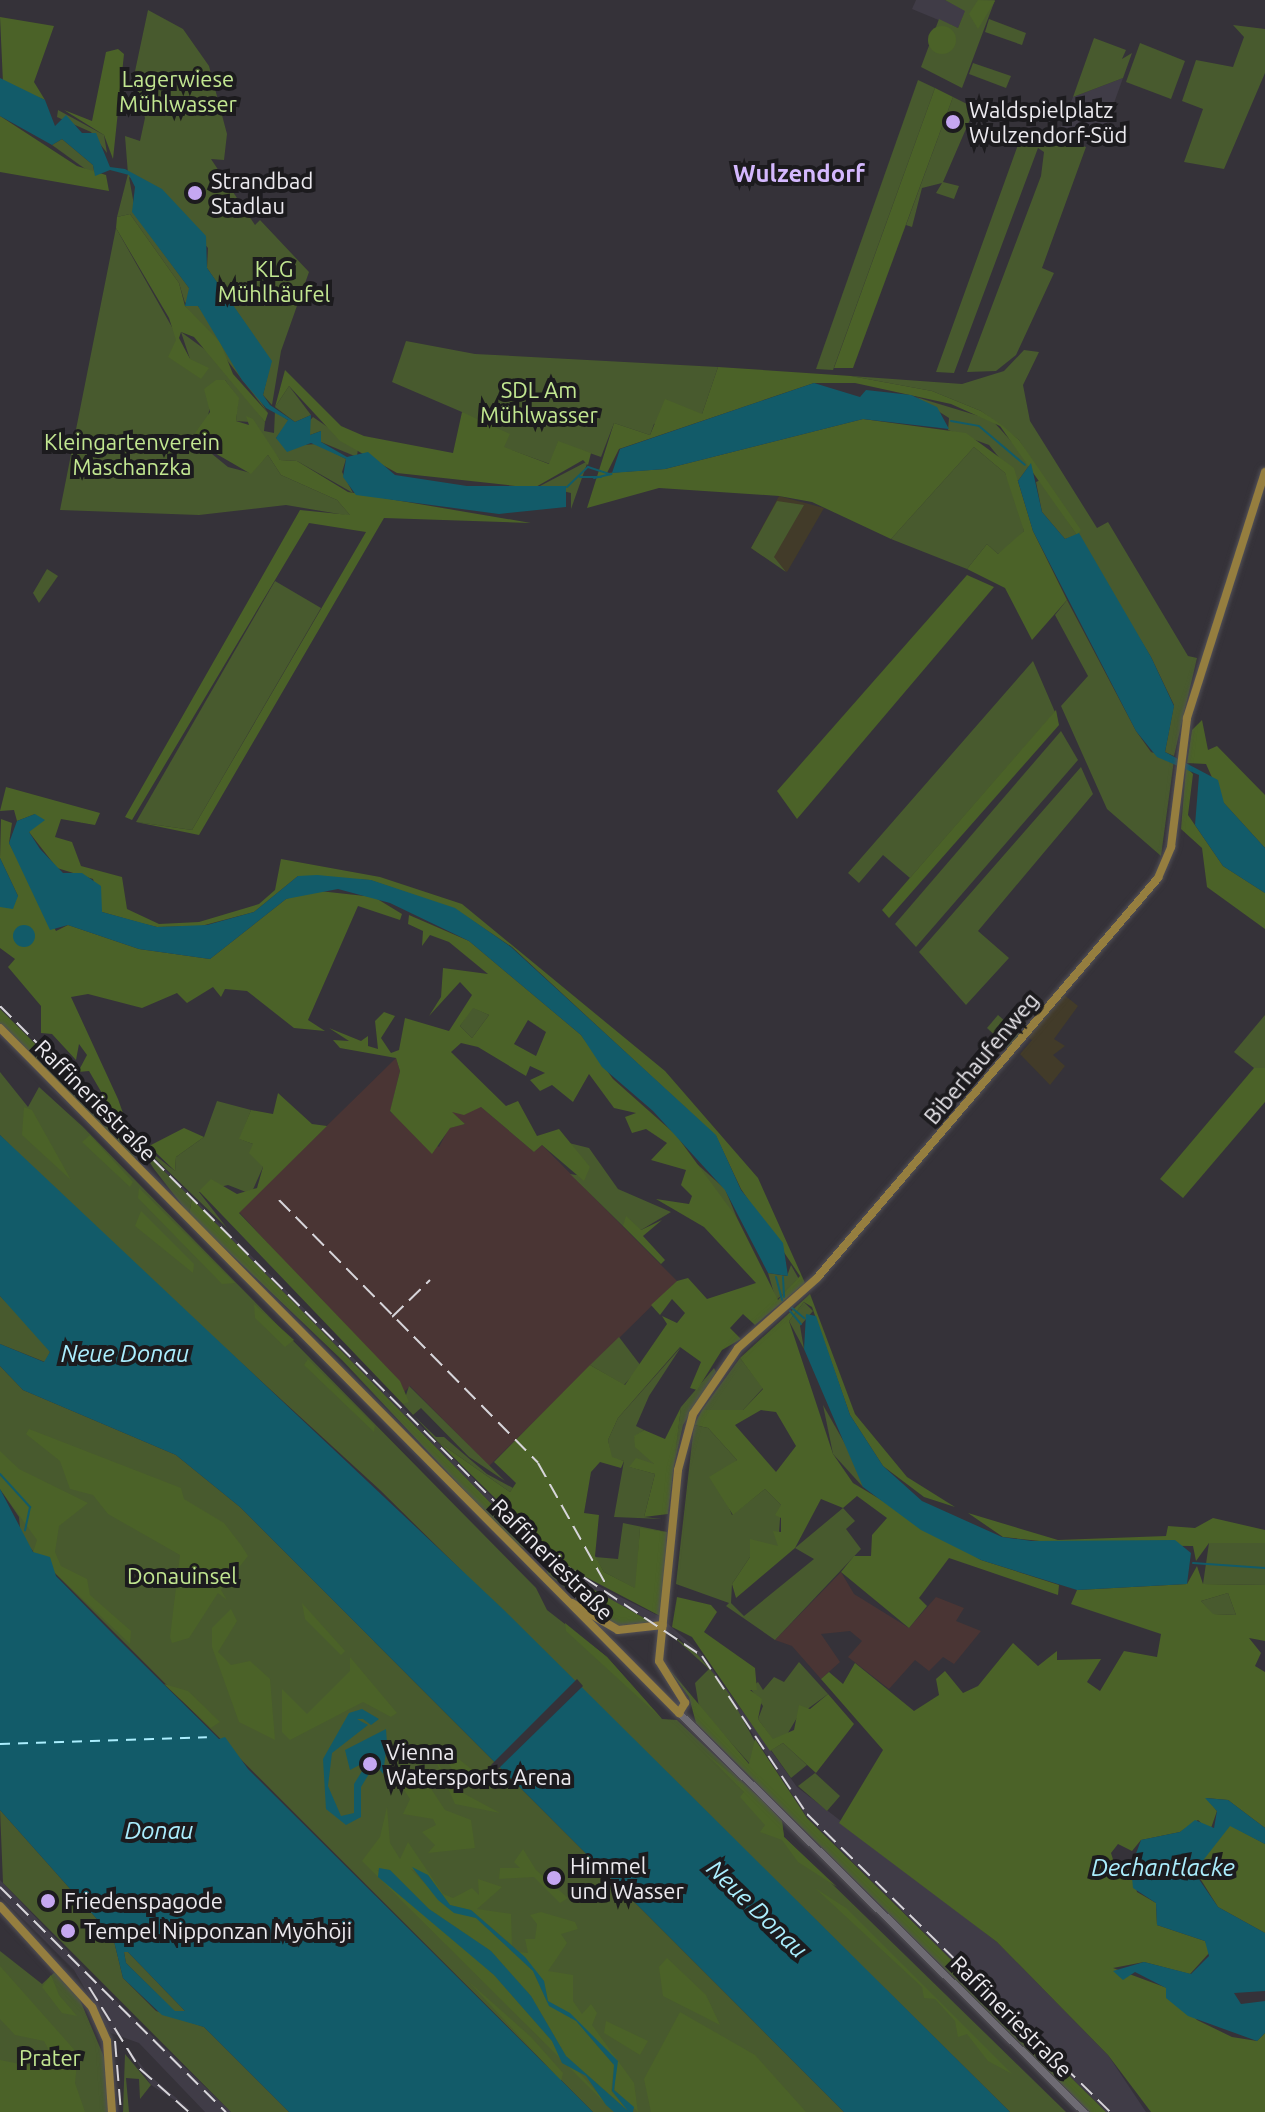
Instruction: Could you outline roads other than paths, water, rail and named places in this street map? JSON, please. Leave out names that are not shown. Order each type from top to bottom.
[{"type":"main road","name":"Biberhaufenweg","points":[[679,1713],[685,1703],[660,1670],[686,1429],[728,1361],[882,1204],[1158,878],[1171,847],[1181,752],[1265,472]]},
{"type":"main road","name":"Raffineriestraße","points":[[0,1028],[679,1713]]},
{"type":"main road","points":[[571,1603],[618,1630],[663,1625]]},
{"type":"main road","points":[[0,1906],[81,1989],[107,2041],[112,2112]]},
{"type":"street","name":"Raffineriestraße","points":[[679,1713],[1084,2112]]},
{"type":"water","points":[[0,78],[45,100],[55,126],[66,115],[82,133],[96,133],[110,167],[125,169],[162,189],[206,236],[207,268],[272,361],[263,395],[270,405],[295,422],[311,415],[310,435],[321,431],[321,442],[347,457],[368,452],[395,475],[467,486],[566,486],[566,507],[499,514],[356,495],[343,477],[346,459],[311,443],[287,452],[276,438],[288,420],[266,408],[242,380],[198,306],[185,306],[189,288],[132,212],[135,187],[129,175],[110,170],[95,176],[93,165],[62,139],[52,145],[0,116]]},
{"type":"water","points":[[814,383],[860,397],[866,390],[911,395],[937,407],[949,429],[863,419],[665,469],[612,473],[620,449]]},
{"type":"water","points":[[1031,463],[1042,512],[1065,539],[1079,533],[1151,657],[1174,706],[1165,752],[1218,780],[1224,803],[1265,848],[1265,893],[1223,866],[1195,825],[1199,775],[1157,757],[1136,731],[1033,531],[1018,481]]},
{"type":"water","points":[[35,814],[45,820],[29,832],[40,849],[63,873],[82,873],[101,886],[102,912],[157,927],[207,925],[254,912],[298,876],[371,880],[455,908],[511,947],[716,1135],[741,1190],[783,1243],[788,1276],[768,1273],[725,1190],[653,1111],[602,1067],[581,1035],[469,941],[390,903],[338,889],[286,899],[210,959],[139,949],[68,925],[50,930],[9,843],[17,821]]},
{"type":"water","points":[[0,858],[18,896],[13,909],[0,907]]},
{"type":"water","points":[[24,925],[32,928],[35,936],[32,944],[24,947],[16,944],[13,936],[16,928]]},
{"type":"water","name":"Neue Donau","points":[[0,1135],[505,1611],[1010,2112],[844,2112],[240,1507],[176,1455],[23,1390],[0,1366],[0,1344],[44,1362],[50,1352],[0,1296]]},
{"type":"water","points":[[806,1314],[816,1316],[850,1415],[883,1466],[922,1501],[1002,1537],[1032,1541],[1175,1540],[1191,1553],[1187,1584],[1077,1590],[981,1560],[921,1530],[863,1487],[804,1349]]},
{"type":"water","name":"Donau","points":[[0,1489],[33,1552],[50,1557],[56,1576],[219,1739],[225,1737],[248,1769],[593,2112],[289,2112],[204,2027],[162,2015],[123,1978],[113,1937],[0,1810]],"holes":[[[124,1952],[128,1952],[185,2011],[175,2011],[126,1963]]]},
{"type":"water","points":[[362,1709],[379,1719],[371,1725],[357,1719],[368,1725],[332,1753],[328,1786],[341,1816],[354,1813],[354,1784],[369,1760],[350,1770],[345,1750],[386,1729],[383,1774],[375,1764],[361,1787],[361,1817],[346,1825],[326,1809],[323,1759],[349,1713]]},
{"type":"water","name":"Dechantlacke","points":[[1205,1798],[1228,1800],[1265,1828],[1265,1844],[1230,1826],[1194,1872],[1218,1907],[1265,1933],[1265,1991],[1234,1993],[1241,2004],[1265,2001],[1265,2033],[1257,2041],[1188,2016],[1166,1998],[1166,1988],[1135,1972],[1123,1980],[1113,1971],[1144,1962],[1191,1974],[1209,1956],[1205,1941],[1157,1925],[1156,1903],[1133,1888],[1131,1867],[1141,1840],[1180,1832],[1195,1820],[1214,1828],[1217,1811]]},
{"type":"water","points":[[412,1867],[428,1875],[450,1905],[471,1910],[525,1957],[544,1981],[548,2001],[570,2013],[618,2061],[614,2090],[634,2107],[633,2112],[614,2112],[606,2105],[586,2076],[562,2063],[552,2041],[494,1975],[378,1877],[379,1868],[390,1870],[429,1909],[491,1951],[531,1996],[566,2056],[628,2111],[612,2091],[614,2065],[576,2021],[549,2006],[533,1971],[476,1918],[454,1913],[438,1900]]},
{"type":"waterway","points":[[951,421],[979,426],[1025,465]]},
{"type":"waterway","points":[[567,487],[588,467],[610,474]]},
{"type":"waterway","points":[[594,478],[612,474]]},
{"type":"waterway","points":[[580,477],[601,477]]},
{"type":"waterway","points":[[776,1277],[782,1300]]},
{"type":"waterway","points":[[783,1277],[784,1297]]},
{"type":"waterway","points":[[792,1308],[804,1318]]},
{"type":"waterway","points":[[790,1311],[801,1324]]},
{"type":"waterway","points":[[0,1474],[30,1507],[25,1530]]},
{"type":"waterway","points":[[1193,1563],[1265,1568]]},
{"type":"railway","points":[[0,1006],[544,1551],[702,1656],[807,1814],[1110,2112]]},
{"type":"railway","points":[[279,1200],[538,1463],[608,1588]]},
{"type":"railway","points":[[392,1317],[430,1280]]},
{"type":"railway","points":[[0,1887],[226,2112]]},
{"type":"railway","points":[[89,1987],[140,2069],[189,2112]]},
{"type":"railway","points":[[115,2041],[121,2112]]},
{"type":"place","name":"Waldspielplatz Wulzendorf-Süd","points":[[953,122]]},
{"type":"place","name":"Strandbad Stadlau","points":[[195,193]]},
{"type":"place","name":"Vienna Watersports Arena","points":[[370,1764]]},
{"type":"place","name":"Himmel und Wasser","points":[[554,1878]]},
{"type":"place","name":"Friedenspagode","points":[[48,1901]]},
{"type":"place","name":"Tempel Nipponzan Myōhōji","points":[[68,1931]]},
{"type":"district","name":"Wulzendorf","points":[[799,174]]},
{"type":"park label","name":"Lagerwiese Mühlwasser","points":[[178,90]]},
{"type":"park label","name":"KLG Mühlhäufel","points":[[274,280]]},
{"type":"park label","name":"SDL Am Mühlwasser","points":[[539,402]]},
{"type":"park label","name":"Kleingartenverein Maschanzka","points":[[132,454]]},
{"type":"park label","name":"Donauinsel","points":[[182,1576]]},
{"type":"park label","name":"Prater","points":[[50,2058]]}]
